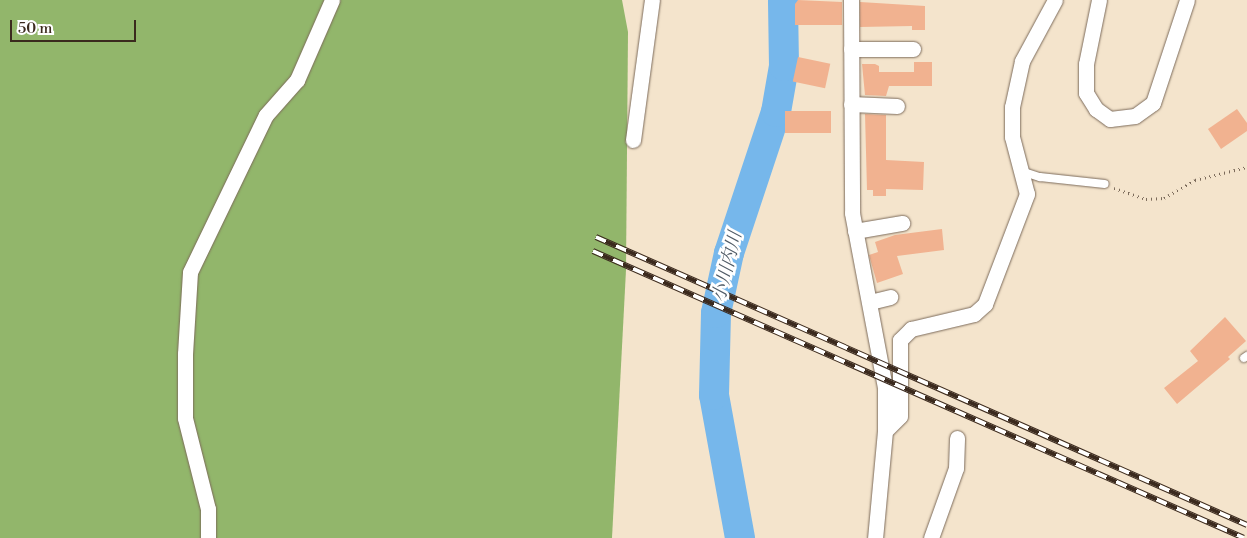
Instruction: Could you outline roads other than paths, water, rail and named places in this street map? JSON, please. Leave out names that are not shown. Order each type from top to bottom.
[{"type":"street","points":[[208,538],[208,509],[185,418],[184,354],[190,272],[266,115],[297,80],[332,0]]},
{"type":"street","points":[[634,140],[652,0]]},
{"type":"street","points":[[851,0],[852,213],[885,387],[885,431],[875,538]]},
{"type":"street","points":[[885,431],[900,416],[900,340],[911,329],[974,314],[985,304],[1027,194],[1012,137],[1012,107],[1022,61],[1055,0]]},
{"type":"street","points":[[1099,0],[1086,64],[1086,93],[1096,110],[1110,119],[1135,116],[1153,103],[1187,0]]},
{"type":"street","points":[[851,49],[913,49]]},
{"type":"street","points":[[851,104],[898,106]]},
{"type":"street","points":[[855,231],[902,223]]},
{"type":"street","points":[[870,302],[890,297]]},
{"type":"street","points":[[931,538],[956,468],[957,438]]},
{"type":"lane","points":[[1021,171],[1040,177],[1105,184]]},
{"type":"waterway","name":"小川内川","points":[[740,538],[714,395],[716,313],[729,253],[776,112],[784,66],[783,0]]},
{"type":"railway","points":[[596,237],[1247,525]]},
{"type":"railway","points":[[593,251],[1244,538]]}]
